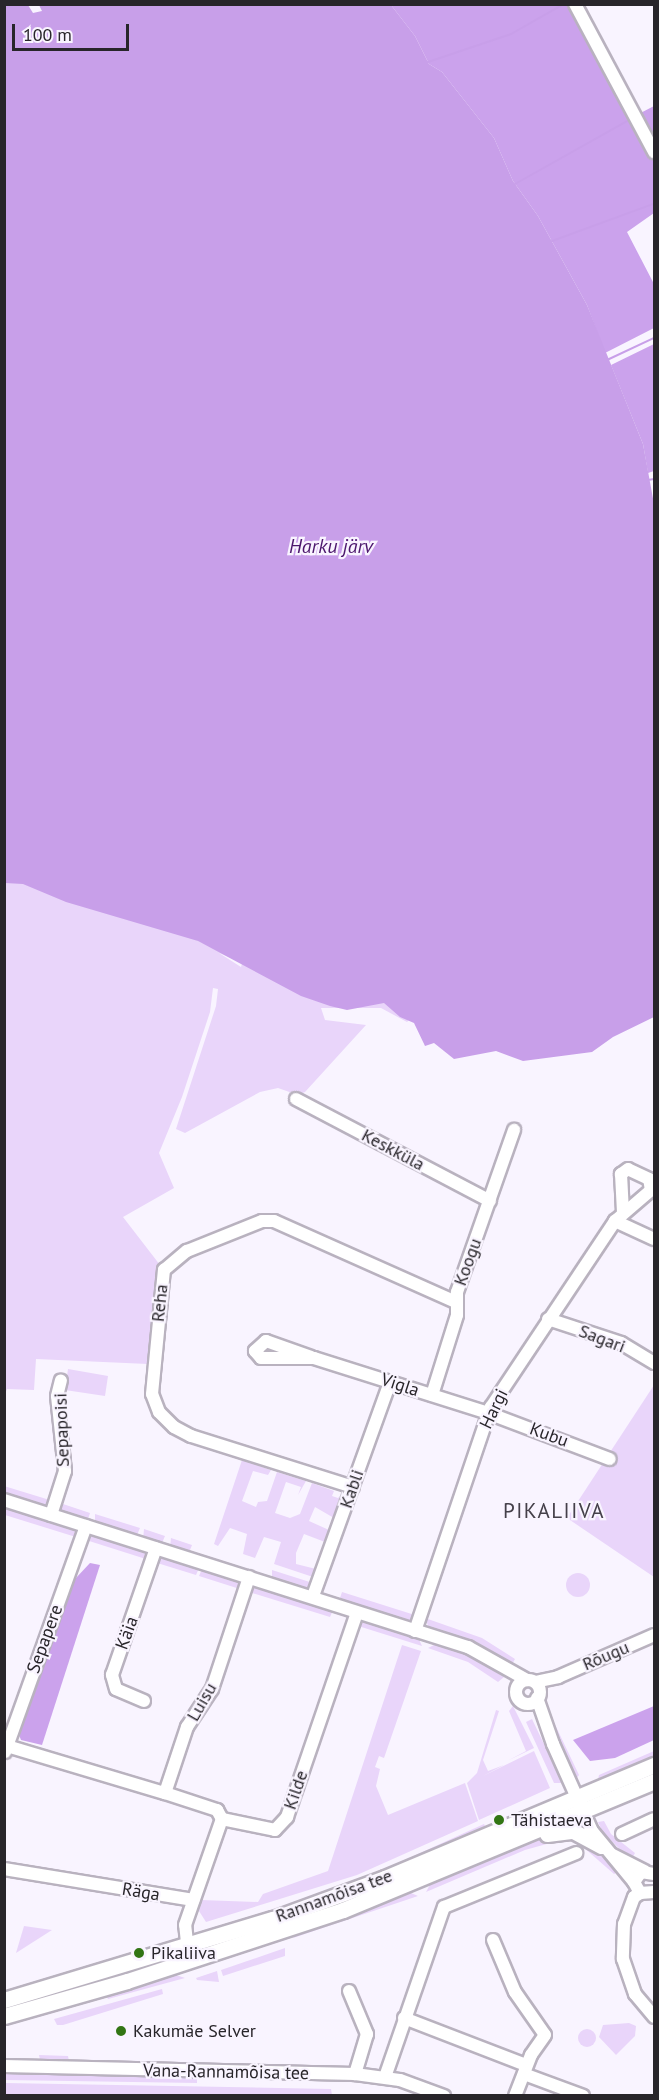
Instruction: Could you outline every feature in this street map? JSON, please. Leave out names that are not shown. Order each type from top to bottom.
[{"type":"main road","name":"Rannamõisa tee","points":[[4,2000],[188,1954],[343,1910],[521,1838],[654,1765]]},
{"type":"main road","name":"Rannamõisa tee","points":[[4,2016],[188,1954],[580,1804],[654,1781]]},
{"type":"main road","points":[[521,1838],[532,1840],[565,1830],[605,1850]]},
{"type":"street","points":[[578,5],[654,152]]},
{"type":"street","name":"Keskküla","points":[[296,1099],[490,1201]]},
{"type":"street","name":"Koogu","points":[[432,1395],[458,1315],[457,1292],[514,1130]]},
{"type":"street","name":"Hargi","points":[[415,1630],[489,1413],[548,1319],[619,1217],[654,1239]]},
{"type":"street","name":"Reha","points":[[353,1487],[191,1436],[174,1427],[159,1412],[152,1394],[164,1270],[187,1251],[262,1221],[274,1221],[456,1302]]},
{"type":"street","name":"Sagari","points":[[548,1319],[621,1343],[654,1363]]},
{"type":"street","name":"Vigla","points":[[311,1357],[489,1413]]},
{"type":"street","name":"Sepapoisi","points":[[51,1515],[65,1470],[57,1396],[61,1380]]},
{"type":"street","name":"Kabli","points":[[313,1596],[390,1382]]},
{"type":"street","name":"Kubu","points":[[489,1413],[610,1459]]},
{"type":"street","points":[[4,1500],[313,1596],[468,1647],[486,1657],[535,1688],[553,1744],[580,1804],[605,1850],[649,1895]]},
{"type":"street","name":"Sepapere","points":[[6,1749],[86,1526]]},
{"type":"street","name":"Käia","points":[[144,1701],[116,1689],[112,1675],[156,1548]]},
{"type":"street","name":"Luisu","points":[[165,1793],[187,1726],[212,1689],[249,1577]]},
{"type":"street","name":"Kilde","points":[[6,1749],[165,1793],[218,1810],[222,1819],[267,1831],[283,1824],[357,1612]]},
{"type":"street","name":"Rõugu","points":[[535,1688],[654,1635]]},
{"type":"street","points":[[486,1657],[516,1689],[518,1699],[524,1703],[553,1744]]},
{"type":"street","points":[[516,1689],[535,1688]]},
{"type":"street","points":[[524,1703],[535,1688]]},
{"type":"street","points":[[188,1954],[185,1925],[222,1819]]},
{"type":"street","points":[[622,1834],[654,1819]]},
{"type":"street","points":[[605,1850],[650,1872]]},
{"type":"street","points":[[385,2077],[444,1907],[576,1852]]},
{"type":"street","name":"Räga","points":[[4,1869],[193,1900]]},
{"type":"street","points":[[634,1881],[650,1872]]},
{"type":"street","points":[[649,1895],[634,1897],[624,1924],[623,1959],[635,1994],[654,2017]]},
{"type":"street","points":[[493,1940],[515,1992],[545,2035],[525,2070],[515,2096]]},
{"type":"street","points":[[349,1990],[367,2034],[355,2074]]},
{"type":"street","points":[[404,2018],[583,2096]]},
{"type":"street","name":"Vana-Rannamõisa tee","points":[[4,2066],[355,2074],[385,2077],[425,2092],[444,2096]]},
{"type":"shaded area","points":[[391,5],[568,5],[629,119],[654,106],[654,213],[627,232],[654,284],[654,328],[605,353],[587,305],[538,216],[513,181],[494,138],[442,72],[429,64],[415,36]]},
{"type":"shaded area","points":[[654,344],[654,471],[648,473],[643,444],[611,365]]},
{"type":"shaded area","points":[[5,857],[111,897],[238,961],[219,953],[241,967],[244,957],[352,976],[412,1017],[407,1022],[381,1008],[321,1008],[325,1020],[366,1025],[305,1092],[298,1095],[278,1088],[260,1092],[185,1133],[176,1129],[216,1006],[218,989],[213,988],[210,1012],[182,1097],[159,1153],[174,1188],[123,1217],[160,1265],[148,1364],[36,1359],[34,1390],[7,1389],[5,1394]]},
{"type":"shaded area","points":[[68,1369],[108,1376],[105,1396],[65,1390]]},
{"type":"shaded area","points":[[654,1385],[654,1577],[567,1518]]},
{"type":"shaded area","points":[[242,1460],[271,1470],[268,1475],[253,1471],[242,1501],[256,1507],[258,1502],[267,1501],[277,1472],[306,1481],[298,1495],[301,1487],[286,1482],[275,1513],[290,1518],[300,1514],[312,1483],[334,1491],[332,1496],[338,1498],[342,1494],[334,1518],[315,1507],[309,1521],[329,1530],[325,1542],[304,1534],[296,1553],[296,1564],[316,1569],[313,1577],[274,1564],[281,1542],[264,1537],[255,1558],[243,1554],[247,1534],[230,1528],[218,1546],[214,1544]]},
{"type":"shaded area","points":[[4,1486],[53,1501],[47,1509],[5,1496]]},
{"type":"shaded area","points":[[57,1502],[90,1513],[88,1519],[57,1511]]},
{"type":"shaded area","points":[[4,1504],[74,1526],[80,1531],[79,1538],[5,1515]]},
{"type":"shaded area","points":[[95,1514],[140,1528],[137,1535],[95,1525]]},
{"type":"shaded area","points":[[144,1529],[165,1536],[162,1543],[143,1540]]},
{"type":"shaded area","points":[[96,1533],[144,1549],[149,1560],[86,1540]]},
{"type":"shaded area","points":[[171,1538],[192,1545],[190,1550],[185,1553],[170,1548]]},
{"type":"shaded area","points":[[162,1556],[200,1566],[196,1575],[154,1562]]},
{"type":"shaded area","points":[[90,1563],[100,1565],[42,1745],[21,1740],[17,1730],[75,1579]]},
{"type":"shaded area","points":[[203,1567],[241,1580],[243,1590],[199,1576]]},
{"type":"shaded area","points":[[272,1570],[316,1584],[304,1590],[272,1580]]},
{"type":"shaded area","points":[[578,1573],[586,1577],[590,1585],[586,1593],[578,1597],[570,1593],[566,1585],[570,1577]]},
{"type":"shaded area","points":[[255,1586],[334,1608],[330,1617],[249,1592]]},
{"type":"shaded area","points":[[342,1592],[418,1616],[407,1622],[339,1601]]},
{"type":"shaded area","points":[[425,1618],[482,1638],[515,1659],[511,1666],[470,1642],[429,1628]]},
{"type":"shaded area","points":[[366,1619],[417,1635],[422,1646],[355,1625]]},
{"type":"shaded area","points":[[440,1642],[483,1661],[504,1677],[498,1682],[468,1662],[428,1648]]},
{"type":"shaded area","points":[[402,1645],[421,1651],[384,1758],[379,1756],[375,1767],[380,1769],[376,1786],[388,1815],[465,1783],[478,1821],[357,1875],[206,1922],[199,1911],[201,1900],[258,1902],[263,1894],[328,1871]]},
{"type":"shaded area","points":[[513,1706],[534,1748],[507,1761],[526,1751],[509,1711]]},
{"type":"shaded area","points":[[654,1706],[654,1740],[615,1758],[590,1761],[573,1740]]},
{"type":"shaded area","points":[[496,1710],[499,1711],[483,1760],[488,1771],[504,1765],[483,1776],[534,1751],[550,1788],[479,1820],[467,1783],[477,1773]]},
{"type":"shaded area","points":[[549,1712],[579,1775],[576,1779],[544,1714]]},
{"type":"shaded area","points":[[532,1719],[565,1783],[554,1783],[526,1722]]},
{"type":"shaded area","points":[[654,1751],[654,1759],[597,1784],[599,1775]]},
{"type":"shaded area","points":[[604,1821],[611,1834],[635,1853],[631,1860],[603,1833],[598,1822]]},
{"type":"shaded area","points":[[484,1824],[486,1828],[469,1838],[301,1904],[201,1933],[354,1883]]},
{"type":"shaded area","points":[[544,1837],[561,1840],[525,1850],[426,1892],[432,1881]]},
{"type":"shaded area","points":[[574,1839],[586,1840],[622,1870],[614,1874]]},
{"type":"shaded area","points":[[411,1893],[418,1896],[293,1938],[298,1932]]},
{"type":"shaded area","points":[[24,1926],[52,1930],[16,1953]]},
{"type":"shaded area","points":[[285,1948],[285,1956],[223,1976],[221,1970]]},
{"type":"shaded area","points":[[217,1971],[219,1982],[196,1978]]},
{"type":"shaded area","points":[[176,1975],[185,1978],[108,1999],[107,1997]]},
{"type":"shaded area","points":[[162,1989],[163,1994],[63,2025],[57,2025],[54,2019]]},
{"type":"shaded area","points":[[629,2023],[636,2026],[635,2036],[616,2055],[599,2037],[603,2025]]},
{"type":"shaded area","points":[[587,2029],[593,2032],[596,2038],[593,2044],[587,2047],[581,2044],[578,2038],[581,2032]]},
{"type":"shaded area","points":[[39,2055],[68,2056],[69,2061],[40,2060]]},
{"type":"shaded area","points":[[5,2071],[197,2078],[197,2083],[5,2080]]},
{"type":"shaded area","points":[[5,2083],[331,2089],[332,2095],[5,2096]]},
{"type":"water","name":"Harku järv","points":[[4,5],[28,5],[33,13],[42,11],[39,5],[391,5],[415,36],[429,64],[442,72],[494,138],[513,181],[538,216],[587,305],[643,444],[654,504],[654,1017],[613,1037],[592,1052],[523,1061],[496,1051],[454,1059],[434,1043],[425,1046],[414,1023],[400,1017],[384,1003],[347,1010],[330,1006],[301,996],[198,941],[66,902],[23,884],[5,883]]},
{"type":"waterway","points":[[428,62],[511,34],[562,5]]},
{"type":"waterway","points":[[515,184],[629,120]]},
{"type":"waterway","points":[[552,241],[653,204]]},
{"type":"waterway","points":[[607,360],[654,338]]},
{"type":"waterway","points":[[648,480],[654,479]]},
{"type":"place","name":"Tähistaeva","points":[[499,1820]]},
{"type":"place","name":"Pikaliiva","points":[[139,1953]]},
{"type":"place","name":"Kakumäe Selver","points":[[121,2031]]},
{"type":"district","name":"PIKALIIVA","points":[[554,1511]]}]
